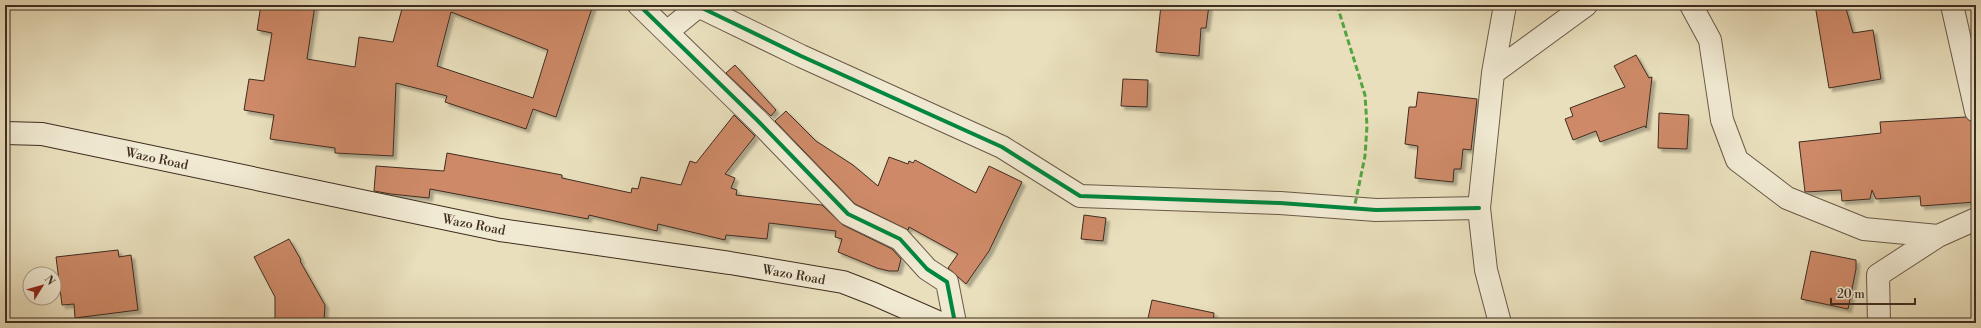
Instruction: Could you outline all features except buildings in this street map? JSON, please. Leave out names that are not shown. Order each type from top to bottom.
[{"type":"street","points":[[639,5],[757,120],[848,214],[900,239],[928,269],[947,282],[955,323]]},
{"type":"street","points":[[1500,323],[1486,270],[1479,208],[1493,73],[1505,5]]},
{"type":"street","points":[[1493,73],[1586,5]]},
{"type":"street","points":[[1691,5],[1710,40],[1722,120],[1737,160],[1787,198],[1864,229],[1938,236]]},
{"type":"street","points":[[1952,5],[1960,49],[1976,111]]},
{"type":"street","points":[[667,32],[699,6],[808,59],[1002,147],[1080,196],[1280,203],[1376,210],[1479,208]]},
{"type":"street","name":"Wazo Road","points":[[5,133],[42,134],[500,230],[730,263],[843,282],[940,323]]},
{"type":"street","points":[[1879,323],[1878,276],[1938,236],[1976,219]]},
{"type":"marked path","points":[[1337,5],[1365,95],[1367,126],[1365,156],[1354,209]]},
{"type":"cycle path","points":[[639,5],[757,120],[848,214],[900,239],[927,269],[947,282],[955,323]]},
{"type":"cycle path","points":[[698,6],[801,56],[1002,147],[1080,196],[1280,203],[1376,210],[1479,208]]}]
